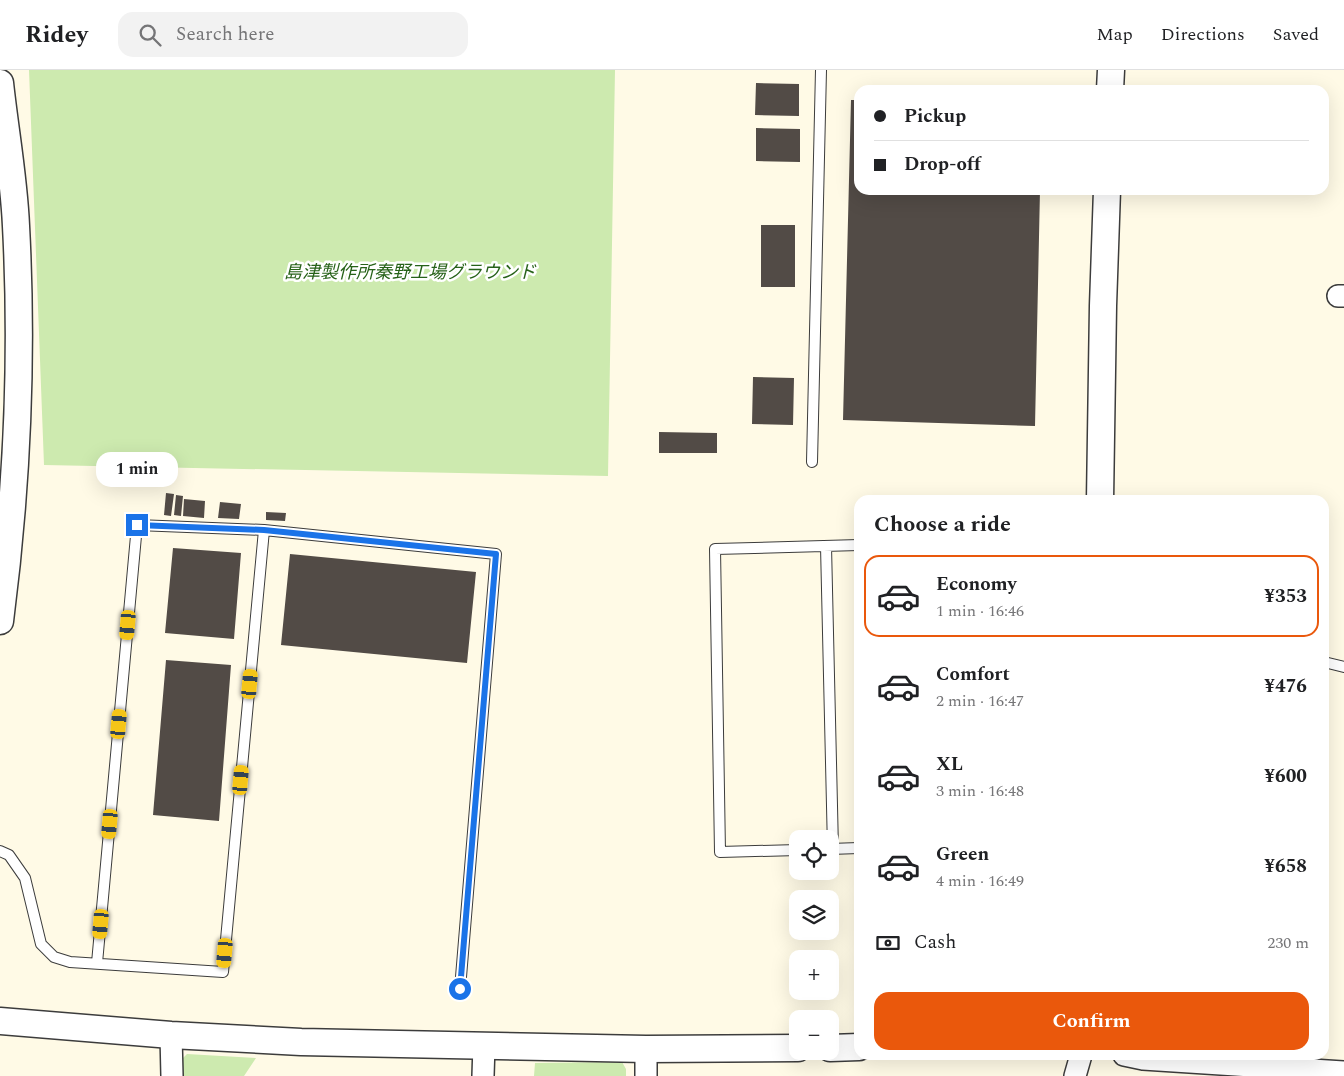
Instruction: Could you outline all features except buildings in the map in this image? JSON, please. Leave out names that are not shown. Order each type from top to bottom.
[{"type":"street","points":[[1110,85],[1111,70]]},
{"type":"street","points":[[0,83],[16,225],[18,336],[17,445],[8,556],[0,621]]},
{"type":"street","points":[[1100,495],[1107,195]]},
{"type":"street","points":[[0,1021],[171,1036],[301,1042],[646,1049],[789,1048]]},
{"type":"street","points":[[171,1036],[172,1076]]},
{"type":"street","points":[[484,1045],[484,1076]]},
{"type":"street","points":[[839,1048],[854,1048]]},
{"type":"street","points":[[646,1049],[646,1076]]},
{"type":"street","points":[[1075,1076],[1080,1060]]},
{"type":"street","points":[[1136,1063],[1164,1060]]},
{"type":"street","points":[[1206,1060],[1344,1072]]},
{"type":"lane","points":[[812,462],[821,70]]},
{"type":"lane","points":[[97,964],[137,525],[264,530],[496,554],[460,989]]},
{"type":"lane","points":[[0,851],[10,855],[25,878],[40,944],[54,957],[70,962],[223,972],[264,530]]},
{"type":"lane","points":[[789,850],[720,852],[715,549],[854,545]]},
{"type":"lane","points":[[826,546],[832,830]]},
{"type":"lane","points":[[1329,663],[1344,667]]},
{"type":"lane","points":[[839,849],[854,848]]},
{"type":"green space","name":"島津製作所秦野工場グラウンド","points":[[29,70],[615,70],[608,476],[44,465]]},
{"type":"green space","points":[[187,1054],[256,1058],[244,1076],[180,1076],[180,1061]]},
{"type":"green space","points":[[622,1062],[626,1069],[626,1076],[534,1076],[535,1063]]},
{"type":"route","points":[[137,525],[264,530],[496,554],[460,989]]}]
